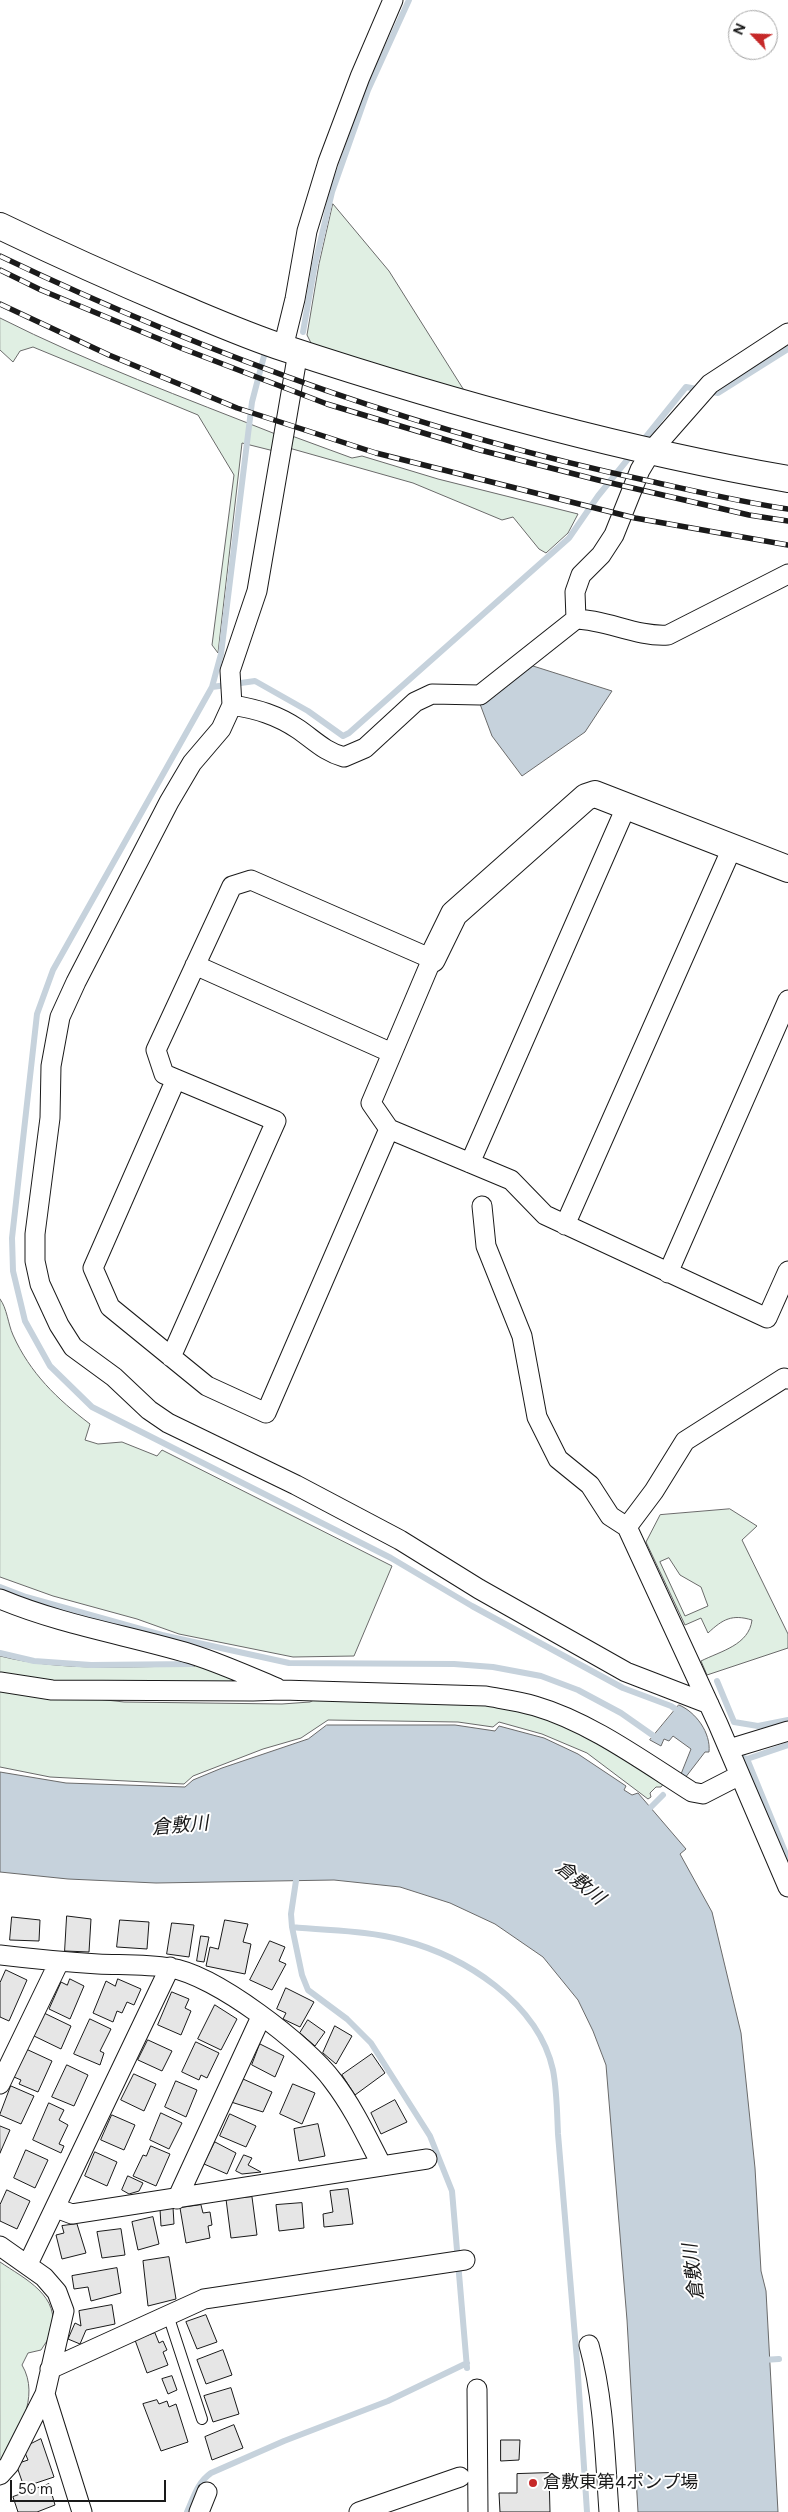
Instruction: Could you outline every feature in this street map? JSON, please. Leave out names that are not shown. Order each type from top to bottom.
[{"type":"street","points":[[393,0],[360,77],[328,162],[307,231],[295,299],[290,350],[257,591],[230,671],[231,691],[221,729],[192,763],[169,802],[96,942],[60,1017],[51,1066],[50,1118],[35,1234],[35,1261],[48,1305],[73,1347],[114,1377],[149,1410],[168,1423],[296,1485],[400,1540],[478,1589],[626,1672],[709,1704]]},
{"type":"street","points":[[0,226],[77,263],[290,350],[463,404],[734,470],[788,479]]},
{"type":"street","points":[[576,619],[575,592],[582,575],[601,555],[614,535],[640,470],[641,448],[710,384],[788,333]]},
{"type":"street","points":[[231,691],[297,728],[328,752],[344,757],[365,748],[415,702],[432,694],[480,694],[576,619],[593,620],[651,636],[668,635],[788,574]]},
{"type":"street","points":[[788,869],[627,805],[595,794],[586,797],[454,914],[432,959],[371,1103],[389,1129],[511,1180],[545,1215],[767,1318],[788,1271]]},
{"type":"street","points":[[470,1163],[627,805]]},
{"type":"street","points":[[565,1224],[732,848]]},
{"type":"street","points":[[171,1357],[276,1121],[164,1074],[156,1050],[232,886],[251,880],[432,959]]},
{"type":"street","points":[[195,966],[392,1053]]},
{"type":"street","points":[[668,1272],[788,1000]]},
{"type":"street","points":[[176,1079],[93,1268],[110,1307],[206,1386],[266,1413],[389,1129]]},
{"type":"street","points":[[482,1206],[486,1246],[522,1336],[537,1417],[558,1459],[590,1485],[610,1516],[627,1527],[709,1704],[788,1888]]},
{"type":"street","points":[[627,1527],[654,1491],[685,1441],[784,1378],[788,1379]]},
{"type":"street","points":[[0,1599],[29,1611],[80,1626],[194,1655],[282,1690]]},
{"type":"street","points":[[0,1682],[52,1690],[282,1690],[455,1694],[513,1700],[551,1712],[604,1737],[692,1792],[703,1794],[740,1775]]},
{"type":"street","points":[[729,1749],[788,1731]]},
{"type":"street","points":[[0,1955],[59,1962],[170,1968],[203,1978],[261,2017],[309,2054],[333,2080],[357,2118],[382,2166]]},
{"type":"street","points":[[0,2084],[59,1962]]},
{"type":"street","points":[[28,2264],[170,1968]]},
{"type":"street","points":[[177,2199],[261,2017]]},
{"type":"street","points":[[56,2208],[72,2214],[427,2159]]},
{"type":"street","points":[[0,2246],[44,2277],[57,2292],[64,2311],[46,2394],[9,2464],[0,2475]]},
{"type":"street","points":[[50,2369],[204,2299],[461,2260]]},
{"type":"street","points":[[589,2345],[596,2371],[604,2428],[609,2512]]},
{"type":"street","points":[[477,2389],[478,2512]]},
{"type":"street","points":[[46,2394],[82,2512]]},
{"type":"street","points":[[359,2512],[460,2477]]},
{"type":"street","points":[[199,2512],[207,2492]]},
{"type":"lane","points":[[168,2315],[202,2419]]},
{"type":"green space","points":[[333,204],[389,271],[467,395],[312,345],[307,335],[319,264]]},
{"type":"green space","points":[[0,318],[103,365],[278,435],[274,451],[242,443],[218,653],[212,645],[234,475],[198,415],[33,347],[20,351],[13,362],[0,350]]},
{"type":"green space","points":[[292,436],[352,458],[362,456],[438,479],[578,514],[568,533],[546,553],[539,549],[513,517],[502,520],[413,483],[289,448]]},
{"type":"green space","points":[[0,1299],[13,1335],[36,1373],[66,1405],[90,1424],[85,1440],[98,1444],[122,1442],[157,1456],[162,1450],[392,1566],[354,1656],[293,1657],[179,1634],[137,1619],[53,1596],[0,1577]]},
{"type":"green space","points":[[730,1509],[757,1526],[742,1540],[788,1634],[788,1648],[707,1675],[701,1661],[740,1641],[750,1629],[752,1620],[745,1618],[728,1619],[718,1624],[708,1633],[701,1618],[685,1625],[646,1542],[660,1515]],"holes":[[[669,1558],[680,1575],[701,1587],[708,1606],[685,1616],[660,1562]]]},
{"type":"green space","points":[[0,1656],[48,1664],[97,1667],[195,1666],[198,1659],[254,1682],[79,1685],[0,1675]]},
{"type":"green space","points":[[0,1688],[124,1702],[282,1704],[310,1702],[323,1695],[478,1699],[550,1716],[665,1782],[661,1787],[656,1787],[650,1793],[651,1797],[648,1799],[587,1753],[542,1734],[499,1722],[493,1727],[458,1722],[328,1720],[301,1738],[263,1749],[193,1776],[184,1784],[50,1777],[0,1767]]},
{"type":"green space","points":[[0,2262],[39,2290],[51,2309],[53,2320],[51,2333],[41,2350],[28,2353],[22,2365],[27,2377],[28,2403],[19,2428],[0,2463]]},
{"type":"water","points":[[533,666],[612,691],[585,732],[522,776],[492,736],[480,704]]},
{"type":"water","points":[[679,1705],[691,1713],[701,1724],[708,1738],[709,1745],[709,1752],[705,1752],[685,1778],[681,1774],[691,1749],[673,1736],[669,1741],[664,1739],[661,1746],[650,1740]]},
{"type":"water","name":"倉敷川","points":[[327,1725],[455,1725],[495,1731],[499,1726],[544,1738],[578,1754],[626,1786],[624,1790],[632,1795],[638,1793],[686,1849],[680,1854],[712,1912],[741,2033],[755,2168],[761,2271],[766,2291],[778,2512],[638,2512],[627,2320],[606,2065],[593,2031],[578,2000],[543,1957],[495,1924],[450,1903],[400,1887],[334,1880],[156,1883],[68,1879],[0,1872],[0,1772],[66,1783],[185,1787],[193,1780],[222,1768],[308,1739]]},
{"type":"building","points":[[67,1916],[91,1919],[89,1952],[65,1951]]},
{"type":"building","points":[[12,1917],[40,1920],[39,1941],[10,1940]]},
{"type":"building","points":[[120,1920],[149,1922],[147,1949],[117,1947]]},
{"type":"building","points":[[225,1920],[248,1924],[243,1942],[251,1944],[245,1974],[206,1966],[210,1947],[218,1949]]},
{"type":"building","points":[[172,1923],[194,1925],[189,1957],[167,1954]]},
{"type":"building","points":[[201,1936],[209,1937],[204,1962],[197,1961]]},
{"type":"building","points":[[270,1941],[285,1947],[279,1961],[286,1964],[272,1990],[250,1980]]},
{"type":"building","points":[[6,1970],[27,1980],[9,2021],[0,2017],[0,1983]]},
{"type":"building","points":[[70,1979],[84,1986],[70,2019],[49,2009],[61,1982],[67,1985]]},
{"type":"building","points":[[118,1979],[141,1989],[134,2005],[127,2002],[122,2013],[117,2011],[113,2022],[93,2013],[106,1981],[115,1986]]},
{"type":"building","points":[[286,1988],[314,2002],[300,2027],[283,2019],[286,2013],[277,2009]]},
{"type":"building","points":[[172,1992],[189,1999],[185,2008],[191,2011],[181,2035],[158,2025]]},
{"type":"building","points":[[215,2005],[237,2019],[221,2050],[198,2039]]},
{"type":"building","points":[[44,2013],[71,2026],[61,2049],[34,2036]]},
{"type":"building","points":[[90,2019],[111,2029],[100,2051],[104,2053],[100,2065],[74,2054]]},
{"type":"building","points":[[308,2020],[325,2032],[315,2046],[300,2033]]},
{"type":"building","points":[[335,2026],[352,2036],[336,2064],[323,2053]]},
{"type":"building","points":[[148,2040],[172,2051],[162,2071],[138,2060]]},
{"type":"building","points":[[196,2042],[219,2053],[207,2078],[201,2075],[199,2080],[182,2072]]},
{"type":"building","points":[[260,2044],[284,2056],[275,2077],[252,2065]]},
{"type":"building","points":[[26,2049],[52,2061],[38,2092],[19,2084],[21,2080],[14,2077]]},
{"type":"building","points":[[372,2054],[385,2073],[355,2095],[342,2075]]},
{"type":"building","points":[[67,2065],[88,2075],[74,2106],[52,2097]]},
{"type":"building","points":[[134,2074],[156,2084],[144,2111],[121,2100]]},
{"type":"building","points":[[243,2079],[272,2092],[263,2112],[231,2102]]},
{"type":"building","points":[[176,2081],[197,2090],[186,2117],[165,2107]]},
{"type":"building","points":[[293,2084],[315,2093],[302,2124],[280,2114]]},
{"type":"building","points":[[11,2086],[34,2096],[21,2124],[0,2115]]},
{"type":"building","points":[[395,2100],[407,2122],[381,2134],[371,2113]]},
{"type":"building","points":[[49,2103],[64,2110],[59,2120],[68,2125],[59,2144],[64,2146],[61,2153],[33,2140]]},
{"type":"building","points":[[161,2113],[182,2123],[169,2149],[150,2140]]},
{"type":"building","points":[[230,2114],[256,2126],[246,2147],[220,2136]]},
{"type":"building","points":[[112,2115],[135,2125],[124,2150],[101,2140]]},
{"type":"building","points":[[318,2124],[325,2156],[299,2161],[294,2129]]},
{"type":"building","points":[[0,2126],[10,2130],[0,2153]]},
{"type":"building","points":[[215,2142],[236,2153],[227,2174],[204,2164]]},
{"type":"building","points":[[151,2146],[170,2154],[156,2186],[133,2176],[143,2155],[146,2156]]},
{"type":"building","points":[[26,2150],[48,2160],[35,2188],[14,2178]]},
{"type":"building","points":[[95,2152],[117,2162],[107,2186],[85,2176]]},
{"type":"building","points":[[244,2155],[252,2158],[248,2165],[261,2172],[242,2174],[236,2171]]},
{"type":"building","points":[[128,2176],[143,2183],[139,2191],[129,2194],[122,2190]]},
{"type":"building","points":[[348,2189],[353,2224],[324,2227],[323,2214],[333,2212],[330,2191]]},
{"type":"building","points":[[7,2190],[30,2201],[17,2229],[0,2221],[0,2205]]},
{"type":"building","points":[[252,2197],[257,2235],[231,2238],[226,2199]]},
{"type":"building","points":[[302,2203],[304,2228],[279,2231],[276,2205]]},
{"type":"building","points":[[201,2205],[203,2213],[210,2212],[212,2225],[208,2226],[210,2238],[186,2243],[180,2208]]},
{"type":"building","points":[[173,2207],[174,2224],[161,2226],[160,2209]]},
{"type":"building","points":[[153,2217],[159,2244],[138,2250],[132,2222]]},
{"type":"building","points":[[77,2224],[86,2253],[62,2259],[56,2235],[64,2233],[62,2226]]},
{"type":"building","points":[[121,2229],[125,2255],[102,2258],[97,2232]]},
{"type":"building","points":[[169,2257],[176,2299],[148,2306],[143,2261]]},
{"type":"building","points":[[117,2268],[121,2293],[91,2301],[88,2287],[74,2289],[72,2276]]},
{"type":"building","points":[[112,2305],[115,2324],[86,2330],[80,2344],[68,2339],[75,2323],[81,2326],[79,2311]]},
{"type":"building","points":[[206,2315],[217,2342],[197,2349],[186,2322]]},
{"type":"building","points":[[155,2333],[159,2343],[163,2341],[167,2350],[163,2352],[168,2365],[147,2373],[135,2340]]},
{"type":"building","points":[[223,2350],[232,2375],[206,2384],[197,2360]]},
{"type":"building","points":[[172,2376],[177,2390],[168,2394],[162,2379]]},
{"type":"building","points":[[231,2388],[239,2414],[213,2422],[204,2396]]},
{"type":"building","points":[[157,2400],[159,2404],[167,2401],[169,2407],[176,2404],[188,2442],[161,2451],[143,2404]]},
{"type":"building","points":[[234,2425],[243,2448],[212,2460],[205,2437]]},
{"type":"building","points":[[41,2439],[54,2477],[24,2487],[16,2464],[28,2460],[23,2448]]},
{"type":"building","points":[[501,2440],[520,2440],[519,2460],[501,2461]]},
{"type":"building","name":"倉敷東第4ポンプ場","points":[[549,2473],[550,2512],[500,2512],[499,2493],[517,2493],[517,2474]]},
{"type":"building","points":[[49,2484],[55,2505],[37,2512],[18,2512],[13,2497]]},
{"type":"waterway","points":[[303,332],[315,264],[332,192],[368,90],[409,0]]},
{"type":"waterway","points":[[641,443],[686,387],[718,393],[788,349]]},
{"type":"waterway","points":[[264,356],[252,402],[221,654],[212,687],[53,970],[37,1014],[12,1238],[13,1271],[25,1321],[50,1366],[92,1407],[391,1558],[472,1606],[623,1688],[671,1706],[683,1714]]},
{"type":"waterway","points":[[212,687],[255,681],[308,711],[343,736],[349,733],[569,538],[598,496],[632,454]]},
{"type":"waterway","points":[[0,1587],[26,1597],[162,1635],[289,1663],[454,1664],[493,1667],[541,1676],[578,1690],[621,1713],[658,1739],[660,1737]]},
{"type":"waterway","points":[[0,1653],[34,1661],[91,1665],[192,1664],[194,1656]]},
{"type":"waterway","points":[[717,1681],[734,1722],[758,1726],[788,1720]]},
{"type":"waterway","points":[[744,1758],[747,1759],[788,1745]]},
{"type":"waterway","points":[[747,1759],[788,1859]]},
{"type":"waterway","points":[[646,1812],[663,1795]]},
{"type":"waterway","points":[[297,1874],[291,1914],[292,1927],[388,1937],[426,1947],[450,1958],[473,1970],[495,1985],[515,2003],[532,2023],[545,2046],[553,2070],[556,2094],[587,2512]]},
{"type":"waterway","points":[[292,1927],[302,1975],[308,1990],[347,2019],[371,2043],[430,2136],[452,2191],[467,2368]]},
{"type":"waterway","points":[[763,2360],[779,2359]]},
{"type":"waterway","points":[[187,2512],[199,2486],[211,2473],[284,2441],[388,2401],[467,2363]]},
{"type":"railway","points":[[0,256],[78,292],[237,358],[399,415],[565,462],[718,496],[788,509]]},
{"type":"railway","points":[[0,270],[41,290],[181,348],[327,404],[480,450],[598,480],[749,515],[788,521]]},
{"type":"railway","points":[[0,304],[109,355],[237,408],[376,453],[635,518],[788,545]]},
{"type":"place","name":"倉敷東第4ポンプ場","points":[[533,2483]]}]
